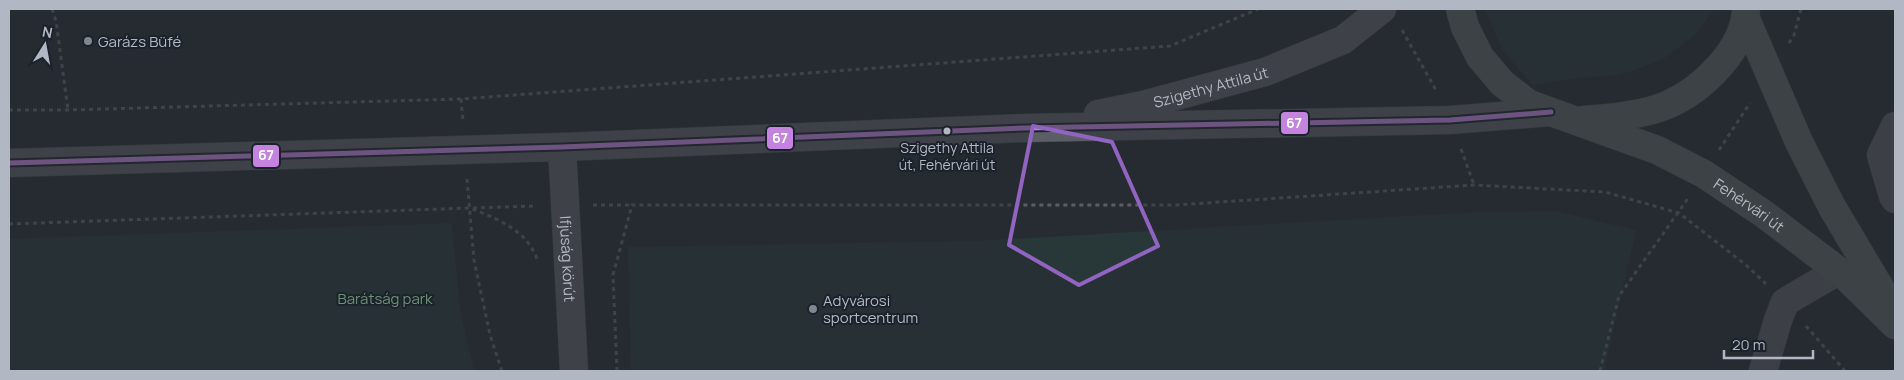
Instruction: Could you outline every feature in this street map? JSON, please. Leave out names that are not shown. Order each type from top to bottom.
[{"type":"main road","name":"Fehérvári út","points":[[1460,9],[1465,27],[1480,57],[1502,83],[1529,104],[1657,150],[1704,174],[1764,214],[1838,271],[1895,325]]},
{"type":"main road","name":"Fehérvári út","points":[[1580,121],[1623,116],[1667,105],[1705,82],[1730,53],[1746,14]]},
{"type":"main road","name":"Fehérvári út","points":[[1746,14],[1799,142],[1832,207],[1895,313]]},
{"type":"street","name":"Szigethy Attila út","points":[[1025,128],[1143,105],[1265,72],[1343,40],[1382,9]]},
{"type":"street","name":"Szigethy Attila út","points":[[9,163],[562,147],[1025,128],[1450,120],[1551,112]]},
{"type":"street","points":[[1895,126],[1881,155],[1895,199]]},
{"type":"street","name":"Ifjúság körút","points":[[562,147],[574,371]]},
{"type":"street","points":[[1763,371],[1785,302],[1838,271]]},
{"type":"path","points":[[52,9],[56,21],[68,110]]},
{"type":"path","points":[[9,110],[461,99],[1170,46],[1258,9]]},
{"type":"path","points":[[1600,371],[1619,296],[1679,213],[1794,35],[1800,9]]},
{"type":"path","points":[[617,371],[613,274],[632,205],[1176,205],[1474,186],[1605,192],[1679,213]]},
{"type":"path","points":[[9,224],[470,208],[508,224],[533,248],[540,266]]},
{"type":"path","points":[[470,208],[474,260],[490,335],[502,371]]},
{"type":"highlighted area","points":[[1033,126],[1112,142],[1158,246],[1079,285],[1009,245]]},
{"type":"green space","points":[[1485,9],[1715,9],[1695,35],[1662,60],[1620,75],[1576,78],[1533,85],[1502,50]]},
{"type":"green space","points":[[1555,211],[1636,230],[1604,371],[631,371],[628,247],[976,241],[1481,212]]},
{"type":"green space","name":"Barátság park","points":[[452,223],[460,310],[474,371],[9,371],[9,239]]},
{"type":"transit line","name":"67","points":[[9,163],[562,147],[1025,128],[1450,120],[1551,112]]},
{"type":"place","name":"Garázs Büfé","points":[[88,41]]},
{"type":"place","name":"Szigethy Attila út, Fehérvári út","points":[[947,131]]},
{"type":"place","name":"Adyvárosi sportcentrum","points":[[813,309]]}]
